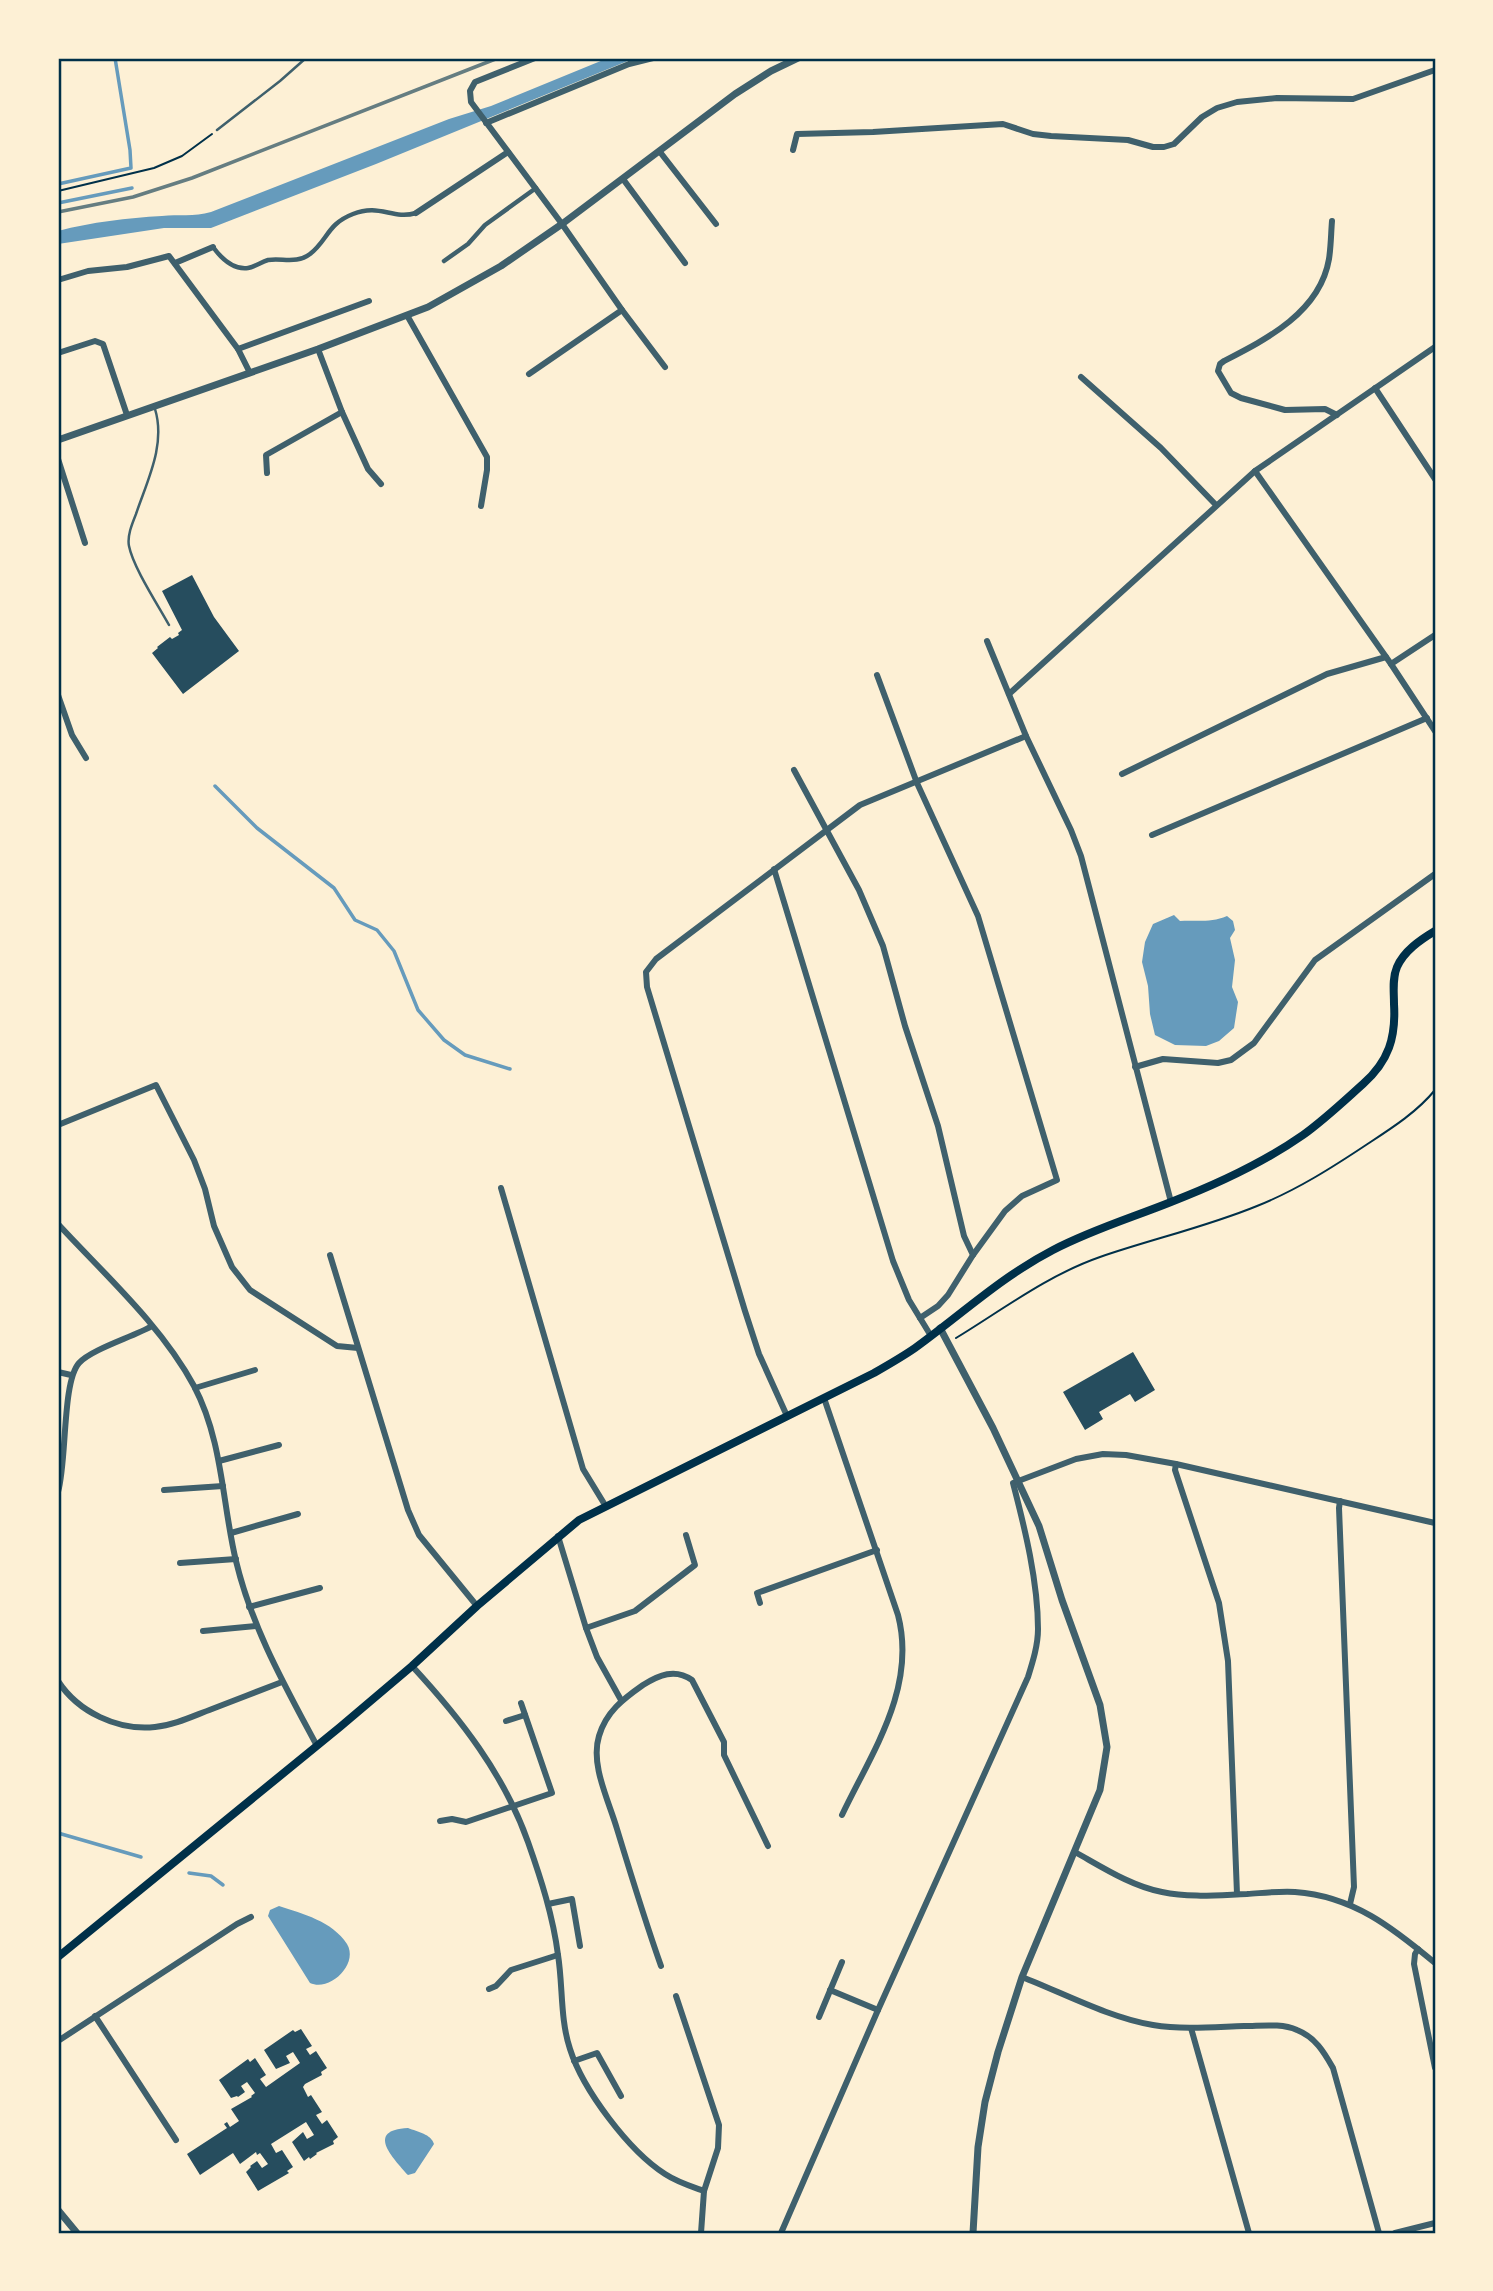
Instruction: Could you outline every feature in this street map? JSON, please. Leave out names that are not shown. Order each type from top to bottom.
[{"type":"main road","points":[[58,1957],[412,1667],[477,1606],[579,1520],[874,1373],[912,1350],[984,1293],[1051,1251],[1107,1225],[1171,1202],[1268,1156],[1303,1134],[1378,1070],[1393,1042],[1393,989],[1398,965],[1419,941],[1435,931]]},
{"type":"street","points":[[535,58],[475,82],[470,95],[475,107],[664,367]]},
{"type":"street","points":[[485,121],[629,64],[653,58]]},
{"type":"street","points":[[58,440],[408,317],[470,285],[562,224],[736,94],[771,71],[799,58]]},
{"type":"street","points":[[793,150],[797,134],[1003,124],[1032,134],[1128,139],[1153,147],[1164,147],[1174,144],[1202,117],[1217,108],[1237,102],[1277,98],[1353,99],[1435,71]]},
{"type":"street","points":[[175,263],[213,247],[220,257],[238,267],[248,268],[269,260],[301,259],[312,253],[337,222],[370,208],[400,215],[416,213],[508,152]]},
{"type":"street","points":[[660,152],[716,224]]},
{"type":"street","points":[[623,179],[685,263]]},
{"type":"street","points":[[444,261],[468,244],[485,225],[536,188]]},
{"type":"street","points":[[1332,220],[1329,260],[1312,298],[1273,334],[1224,361],[1218,371],[1231,393],[1241,398],[1285,410],[1325,409],[1337,415]]},
{"type":"street","points":[[58,280],[88,271],[119,269],[169,256],[238,349],[250,373]]},
{"type":"street","points":[[238,349],[369,302]]},
{"type":"street","points":[[529,374],[622,310]]},
{"type":"street","points":[[408,317],[487,457],[481,506]]},
{"type":"street","points":[[58,353],[95,341],[103,344],[127,415]]},
{"type":"street","points":[[1009,694],[1255,471],[1435,347]]},
{"type":"street","points":[[318,349],[368,469],[381,484]]},
{"type":"street","points":[[1081,377],[1161,448],[1216,505]]},
{"type":"street","points":[[1375,388],[1435,479]]},
{"type":"street","points":[[267,473],[266,455],[342,412]]},
{"type":"street","points":[[58,459],[85,543]]},
{"type":"street","points":[[1255,471],[1435,731]]},
{"type":"street","points":[[1391,664],[1435,635]]},
{"type":"street","points":[[987,641],[1080,856],[1171,1202]]},
{"type":"street","points":[[1122,774],[1327,674],[1386,657]]},
{"type":"street","points":[[877,675],[917,783],[978,916],[1057,1180],[1022,1196],[1005,1211],[948,1295],[939,1306],[920,1318]]},
{"type":"street","points":[[58,695],[72,735],[86,758]]},
{"type":"street","points":[[1152,835],[1427,718]]},
{"type":"street","points":[[787,1416],[759,1354],[744,1311],[647,987],[646,972],[656,959],[860,805],[1026,736]]},
{"type":"street","points":[[794,770],[859,890],[883,946],[905,1026],[938,1126],[964,1236],[973,1255]]},
{"type":"street","points":[[774,869],[893,1261],[909,1300],[931,1336]]},
{"type":"street","points":[[1135,1066],[1163,1059],[1218,1063],[1231,1060],[1242,1053],[1254,1043],[1315,960],[1435,874]]},
{"type":"street","points":[[58,1125],[156,1085],[194,1160],[205,1189],[214,1226],[232,1267],[250,1290],[337,1346],[358,1349]]},
{"type":"street","points":[[500,1188],[583,1469],[605,1505]]},
{"type":"street","points":[[58,1224],[152,1326],[177,1357],[195,1388],[211,1428],[236,1559],[249,1607],[282,1682],[317,1745]]},
{"type":"street","points":[[330,1255],[413,1523],[433,1555],[477,1606]]},
{"type":"street","points":[[58,1492],[65,1450],[71,1375],[80,1362],[89,1356],[152,1326]]},
{"type":"street","points":[[940,1328],[1019,1481],[1039,1526],[1100,1706],[1107,1747],[1100,1790],[1022,1977],[998,2052],[985,2102],[976,2166],[973,2233]]},
{"type":"street","points":[[195,1388],[255,1370]]},
{"type":"street","points":[[58,1372],[71,1375]]},
{"type":"street","points":[[824,1398],[901,1623],[904,1659],[896,1702],[842,1815]]},
{"type":"street","points":[[219,1461],[279,1445]]},
{"type":"street","points":[[781,2233],[1028,1677],[1038,1628],[1031,1564],[1013,1483],[1076,1459],[1103,1454],[1126,1455],[1435,1523]]},
{"type":"street","points":[[1176,1464],[1175,1470],[1219,1603],[1228,1661],[1237,1894]]},
{"type":"street","points":[[164,1490],[223,1486]]},
{"type":"street","points":[[1340,1501],[1354,1887],[1350,1904]]},
{"type":"street","points":[[231,1533],[298,1514]]},
{"type":"street","points":[[586,1628],[635,1611],[695,1565],[686,1535]]},
{"type":"street","points":[[558,1536],[597,1657],[621,1700]]},
{"type":"street","points":[[760,1603],[757,1593],[877,1550]]},
{"type":"street","points":[[180,1563],[236,1559]]},
{"type":"street","points":[[249,1607],[320,1588]]},
{"type":"street","points":[[203,1631],[256,1626]]},
{"type":"street","points":[[412,1667],[467,1730],[490,1763],[527,1840],[548,1904],[558,1955],[564,2021],[574,2061],[584,2082],[598,2104],[644,2157],[663,2173],[704,2191]]},
{"type":"street","points":[[661,1966],[642,1912],[596,1754],[605,1719],[621,1700],[655,1677],[672,1673],[684,1674],[692,1680],[724,1742],[724,1755],[768,1846]]},
{"type":"street","points":[[58,1681],[80,1706],[104,1720],[131,1727],[177,1723],[282,1682]]},
{"type":"street","points":[[440,1821],[452,1819],[466,1822],[552,1793],[521,1703]]},
{"type":"street","points":[[506,1721],[525,1715]]},
{"type":"street","points":[[1075,1852],[1131,1882],[1159,1892],[1183,1896],[1293,1892],[1319,1895],[1350,1904],[1378,1920],[1435,1964]]},
{"type":"street","points":[[548,1904],[572,1899],[580,1946]]},
{"type":"street","points":[[58,2041],[251,1917]]},
{"type":"street","points":[[1418,1949],[1414,1964],[1435,2068]]},
{"type":"street","points":[[489,1989],[496,1986],[511,1970],[558,1955]]},
{"type":"street","points":[[819,2017],[842,1962]]},
{"type":"street","points":[[1022,1977],[1152,2025],[1191,2028],[1277,2025],[1296,2029],[1310,2037],[1322,2049],[1334,2068],[1379,2233]]},
{"type":"street","points":[[830,1990],[878,2010]]},
{"type":"street","points":[[676,1996],[719,2124],[718,2148],[704,2191],[701,2233]]},
{"type":"street","points":[[95,2016],[176,2140]]},
{"type":"street","points":[[1191,2028],[1249,2233]]},
{"type":"street","points":[[574,2061],[597,2053],[621,2096]]},
{"type":"street","points":[[58,2210],[77,2233]]},
{"type":"street","points":[[1395,2233],[1435,2222]]},
{"type":"lane","points":[[217,130],[306,58]]},
{"type":"lane","points":[[154,406],[159,422],[160,440],[130,529],[129,546],[136,565],[169,625]]},
{"type":"path","points":[[58,191],[153,168],[182,156],[217,130]]},
{"type":"path","points":[[948,1343],[1068,1271],[1100,1257],[1259,1206],[1294,1189],[1328,1171],[1401,1122],[1435,1090]]},
{"type":"water","points":[[608,58],[635,58],[211,228],[164,228],[58,244],[58,231],[84,225],[211,212],[449,119],[491,106]]},
{"type":"water","points":[[1174,915],[1180,921],[1227,916],[1233,921],[1235,930],[1230,938],[1235,960],[1232,987],[1238,1002],[1234,1028],[1219,1041],[1206,1046],[1175,1045],[1155,1035],[1142,962],[1145,942],[1153,924]]},
{"type":"water","points":[[279,1906],[325,1924],[347,1944],[349,1960],[346,1968],[334,1980],[318,1985],[310,1983],[268,1916],[270,1910]]},
{"type":"water","points":[[408,2128],[427,2136],[434,2144],[415,2173],[408,2175],[390,2153],[385,2139],[395,2130]]},
{"type":"building","points":[[192,575],[214,617],[239,651],[183,694],[152,653],[170,637],[172,639],[179,635],[182,630],[162,591]]},
{"type":"building","points":[[1133,1352],[1155,1390],[1135,1402],[1130,1394],[1099,1412],[1103,1419],[1085,1430],[1063,1392]]},
{"type":"building","points":[[301,2029],[312,2046],[306,2049],[310,2055],[316,2051],[327,2068],[321,2072],[322,2075],[303,2087],[322,2112],[316,2115],[322,2124],[327,2120],[338,2137],[333,2141],[334,2144],[304,2161],[292,2142],[303,2132],[307,2139],[314,2135],[306,2122],[271,2144],[276,2153],[282,2150],[293,2167],[287,2171],[289,2173],[258,2191],[246,2172],[257,2161],[262,2168],[268,2164],[260,2153],[257,2155],[256,2152],[240,2164],[233,2153],[200,2175],[187,2154],[227,2128],[224,2124],[227,2122],[230,2127],[239,2121],[231,2109],[255,2093],[247,2082],[241,2086],[245,2092],[231,2098],[219,2080],[248,2059],[250,2062],[255,2058],[266,2075],[260,2079],[266,2087],[300,2063],[293,2052],[286,2056],[290,2063],[276,2069],[264,2050],[293,2030],[295,2032]]},
{"type":"waterway","points":[[58,184],[131,168],[115,58]]},
{"type":"waterway","points":[[58,203],[132,188]]},
{"type":"waterway","points":[[215,786],[257,828],[334,888],[355,920],[377,930],[394,951],[418,1010],[444,1040],[465,1055],[510,1069]]},
{"type":"waterway","points":[[58,1833],[141,1857]]},
{"type":"waterway","points":[[189,1873],[211,1876],[223,1885]]},
{"type":"railway","points":[[58,212],[133,197],[192,178],[498,58]]}]
